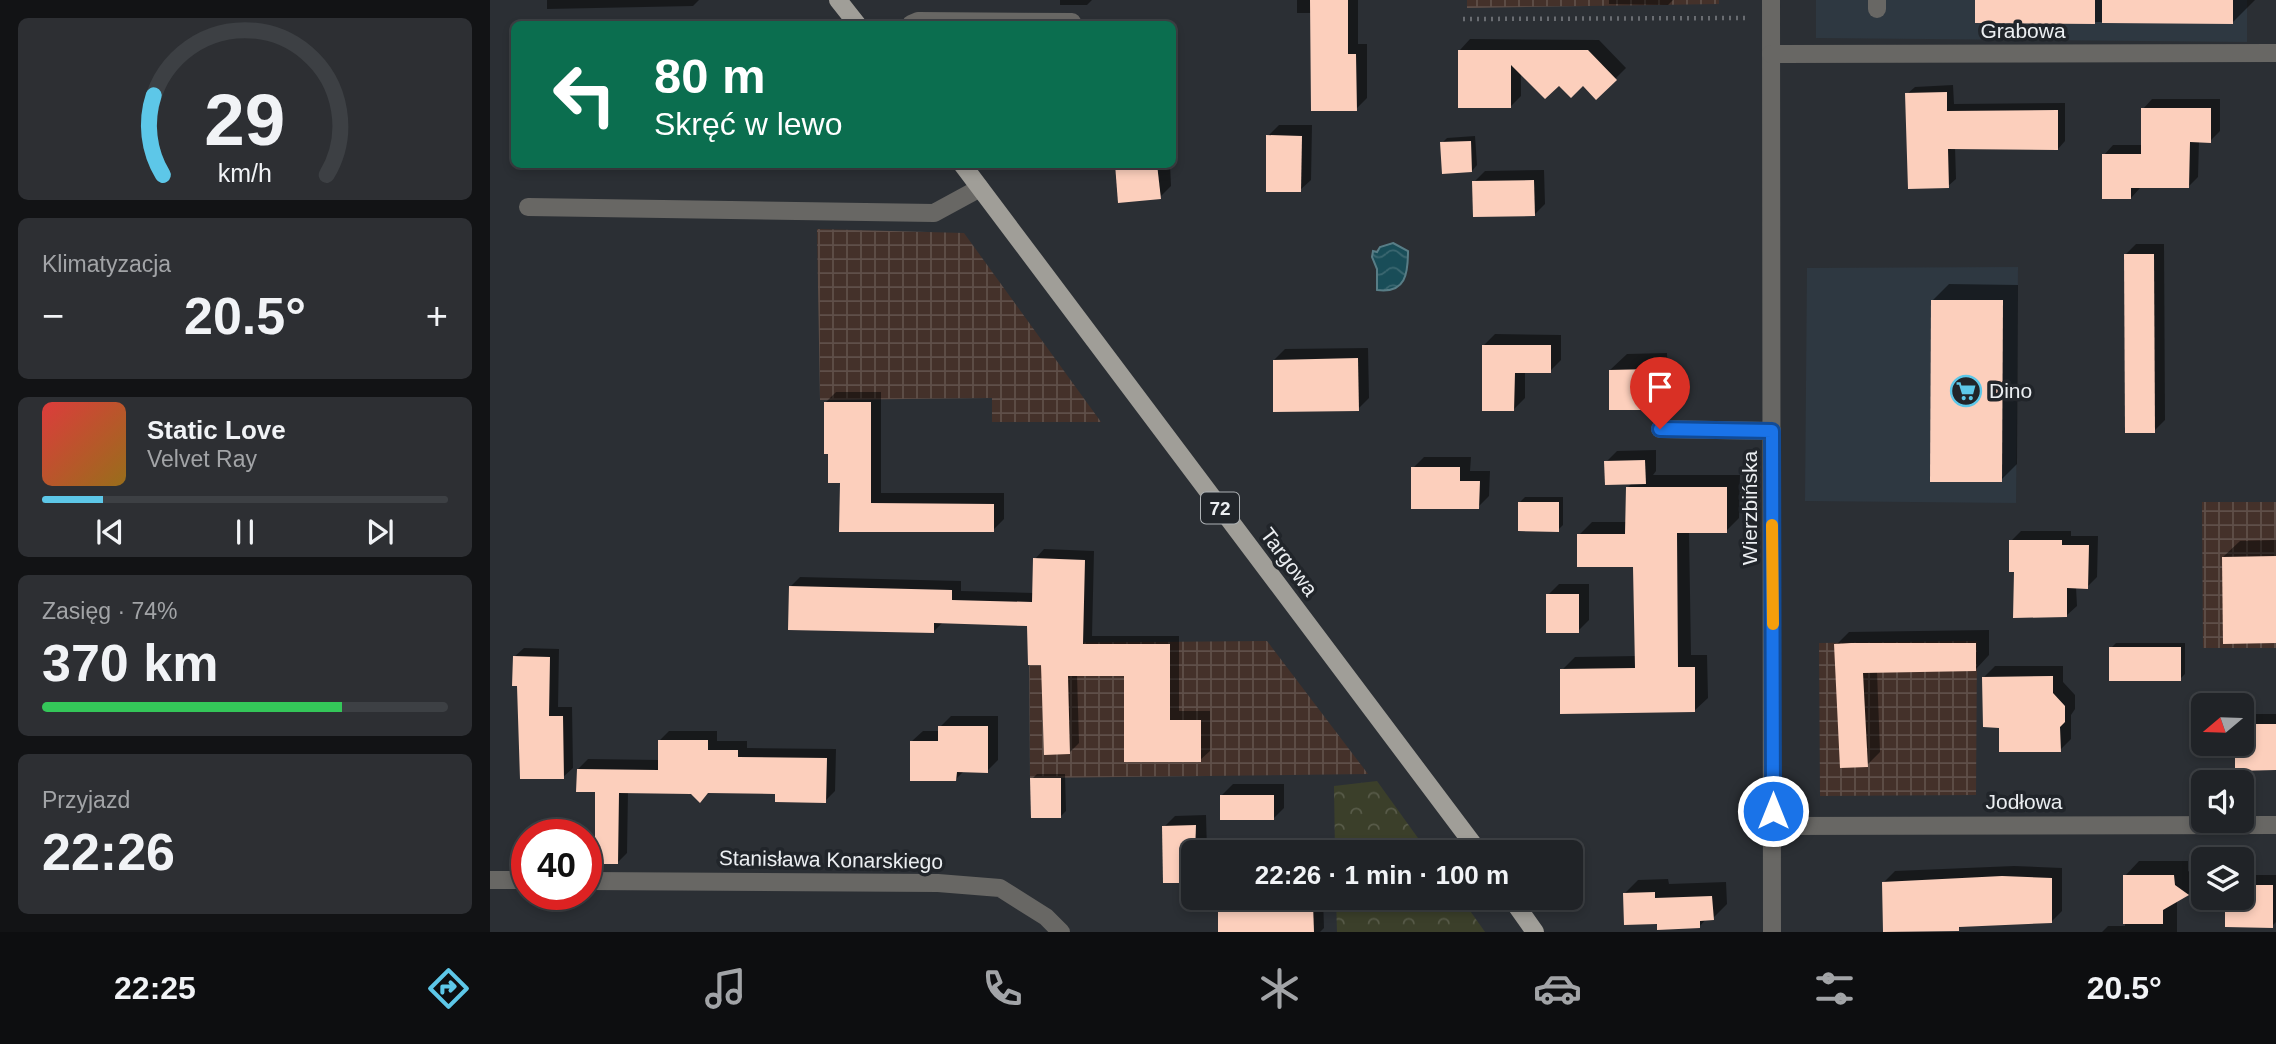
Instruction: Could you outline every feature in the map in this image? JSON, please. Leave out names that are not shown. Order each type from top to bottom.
[{"type":"main road","points":[[838,0],[854,21]]},
{"type":"main road","name":"Targowa","points":[[965,168],[1470,840]]},
{"type":"main road","points":[[1519,910],[1535,932]]},
{"type":"street","name":"Wierzbińska","points":[[1771,9],[1772,932]]},
{"type":"street","name":"Grabowa","points":[[1771,54],[2276,53]]},
{"type":"street","points":[[528,207],[934,213],[980,188]]},
{"type":"street","points":[[1660,429],[1772,431]]},
{"type":"street","name":"Jodłowa","points":[[1772,826],[2276,825]]},
{"type":"street","points":[[490,880],[511,880]]},
{"type":"street","name":"Stanisława Konarskiego","points":[[602,881],[939,883],[1000,888],[1046,917],[1061,932]]},
{"type":"path","points":[[1464,19],[1771,9]]},
{"type":"shaded area","points":[[1467,0],[1719,0],[1719,4],[1467,8]]},
{"type":"shaded area","points":[[1816,0],[2247,0],[2247,42],[1816,38]]},
{"type":"shaded area","points":[[817,229],[964,233],[1101,422],[992,422],[992,398],[820,400]]},
{"type":"shaded area","points":[[2018,267],[2016,503],[1805,501],[1807,268]]},
{"type":"shaded area","points":[[2202,502],[2276,502],[2276,648],[2203,648]]},
{"type":"shaded area","points":[[1267,641],[1368,774],[1030,778],[1029,643]]},
{"type":"shaded area","points":[[1977,641],[1976,795],[1820,796],[1819,643]]},
{"type":"green space","points":[[1377,781],[1419,840],[1335,840],[1334,786]]},
{"type":"green space","points":[[1336,910],[1469,910],[1485,932],[1337,932]]},
{"type":"water","points":[[1393,243],[1408,251],[1406,274],[1400,285],[1394,289],[1377,290],[1377,269],[1372,257],[1373,251],[1377,252],[1380,247]]},
{"type":"building","points":[[1310,0],[1348,0],[1348,54],[1356,54],[1357,111],[1311,111]]},
{"type":"building","points":[[1975,0],[2095,0],[2095,24],[1975,23]]},
{"type":"building","points":[[2102,0],[2233,0],[2233,24],[2102,23]]},
{"type":"building","points":[[1458,50],[1588,50],[1617,80],[1596,100],[1583,86],[1571,98],[1559,86],[1545,99],[1511,65],[1511,108],[1458,108]]},
{"type":"building","points":[[1947,92],[1947,111],[2058,110],[2058,150],[1948,149],[1949,188],[1908,189],[1905,93]]},
{"type":"building","points":[[2141,108],[2211,108],[2211,143],[2190,142],[2189,188],[2131,188],[2131,199],[2102,199],[2102,154],[2141,154]]},
{"type":"building","points":[[1266,135],[1302,136],[1301,192],[1266,192]]},
{"type":"building","points":[[1471,141],[1472,172],[1442,174],[1440,142]]},
{"type":"building","points":[[1115,168],[1157,168],[1161,199],[1118,203]]},
{"type":"building","points":[[1534,180],[1535,216],[1473,217],[1472,181]]},
{"type":"building","points":[[2124,254],[2154,254],[2155,433],[2125,433]]},
{"type":"building","name":"Dino","points":[[1931,300],[2003,300],[2002,482],[1930,482]]},
{"type":"building","points":[[1482,345],[1551,345],[1551,373],[1515,373],[1514,411],[1482,411]]},
{"type":"building","points":[[1358,358],[1359,411],[1273,412],[1273,360]]},
{"type":"building","points":[[1652,369],[1653,410],[1609,410],[1609,370]]},
{"type":"building","points":[[824,402],[871,402],[871,503],[994,504],[994,532],[839,532],[840,483],[828,483],[828,454],[824,454]]},
{"type":"building","points":[[1645,460],[1646,484],[1605,485],[1604,461]]},
{"type":"building","points":[[1411,467],[1460,467],[1460,481],[1480,481],[1479,509],[1411,509]]},
{"type":"building","points":[[1626,487],[1727,487],[1727,533],[1677,533],[1678,667],[1695,667],[1695,712],[1560,714],[1560,669],[1635,668],[1633,567],[1577,567],[1577,534],[1625,534]]},
{"type":"building","points":[[1518,502],[1559,502],[1559,532],[1518,531]]},
{"type":"building","points":[[2009,540],[2062,540],[2062,545],[2089,545],[2088,589],[2067,588],[2067,617],[2013,618],[2014,572],[2009,572]]},
{"type":"building","points":[[2276,556],[2276,643],[2223,644],[2222,557]]},
{"type":"building","points":[[1033,558],[1085,560],[1083,644],[1170,644],[1170,720],[1201,720],[1201,762],[1124,762],[1124,676],[1068,676],[1070,754],[1044,755],[1041,665],[1028,665],[1027,626],[934,623],[934,633],[788,630],[789,586],[952,590],[952,600],[1032,602]]},
{"type":"building","points":[[1546,594],[1579,594],[1579,633],[1546,633]]},
{"type":"building","points":[[1976,643],[1976,671],[1863,673],[1868,767],[1840,768],[1834,644]]},
{"type":"building","points":[[2109,647],[2181,647],[2181,681],[2109,681]]},
{"type":"building","points":[[513,656],[550,657],[549,716],[563,716],[564,779],[520,779],[517,686],[512,686]]},
{"type":"building","points":[[2053,676],[2053,693],[2065,706],[2065,722],[2060,727],[2061,752],[1999,752],[1999,728],[1983,727],[1982,677]]},
{"type":"building","points":[[2254,724],[2276,724],[2276,770],[2235,770],[2235,756],[2254,756]]},
{"type":"building","points":[[938,726],[988,726],[988,773],[957,772],[956,781],[910,781],[910,741],[938,741]]},
{"type":"building","points":[[658,740],[708,740],[708,750],[738,750],[738,757],[827,758],[826,803],[775,802],[775,794],[708,793],[700,803],[691,794],[619,793],[618,864],[602,864],[602,819],[595,819],[595,792],[576,792],[577,769],[658,770]]},
{"type":"building","points":[[1030,778],[1061,778],[1061,818],[1031,818]]},
{"type":"building","points":[[1220,795],[1274,795],[1274,820],[1220,820]]},
{"type":"building","points":[[1196,825],[1195,840],[1181,840],[1181,883],[1163,883],[1162,826]]},
{"type":"building","points":[[2123,875],[2174,875],[2175,885],[2189,895],[2163,910],[2163,924],[2123,924]]},
{"type":"building","points":[[2002,876],[2052,878],[2052,923],[1959,927],[1959,931],[1883,932],[1882,882]]},
{"type":"building","points":[[2254,885],[2273,885],[2273,928],[2225,927],[2225,910],[2254,910]]},
{"type":"building","points":[[1655,892],[1655,898],[1712,896],[1714,920],[1700,921],[1700,928],[1657,930],[1657,924],[1624,925],[1623,893]]},
{"type":"building","points":[[1218,910],[1313,910],[1314,932],[1218,932]]},
{"type":"slow traffic","points":[[1772,525],[1773,624]]},
{"type":"place","name":"Dino","points":[[1966,391]]},
{"type":"route","points":[[1660,429],[1772,431],[1773,811]]}]
